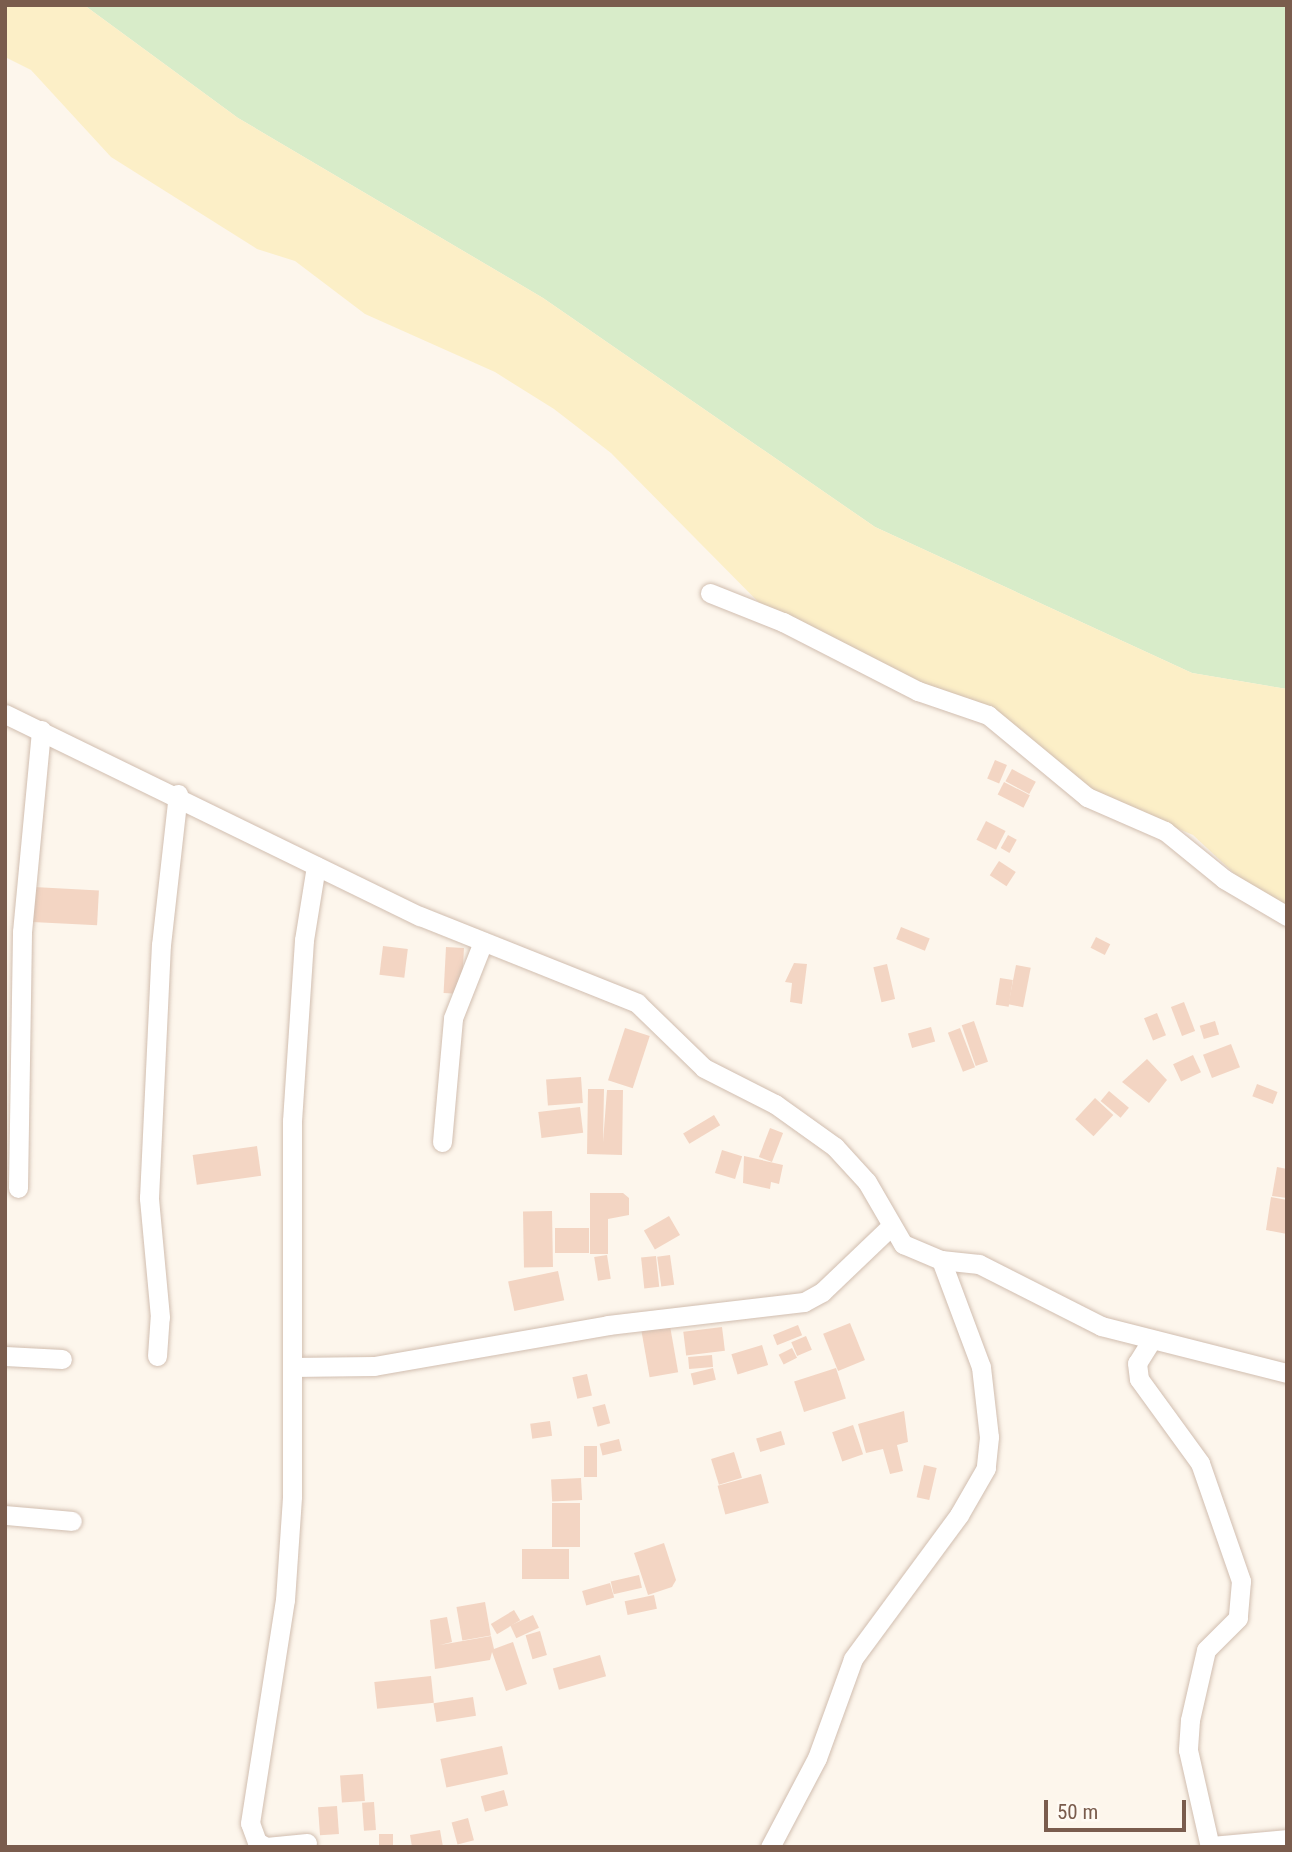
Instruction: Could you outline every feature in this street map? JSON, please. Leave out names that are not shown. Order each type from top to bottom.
[{"type":"street","points":[[710,593],[783,622],[918,691],[988,715],[1087,797],[1165,831],[1224,878],[1287,916]]},
{"type":"street","points":[[5,714],[178,794],[316,866],[483,942],[539,960],[645,1008],[704,1068],[775,1104],[835,1147],[867,1182],[904,1244],[941,1260],[979,1264],[1053,1306],[1152,1341],[1287,1373]]},
{"type":"street","points":[[18,1188],[22,932],[41,730]]},
{"type":"street","points":[[157,1356],[160,1317],[149,1198],[161,945],[178,794]]},
{"type":"street","points":[[307,1843],[266,1847],[257,1842],[250,1823],[285,1600],[292,1367],[293,1109],[304,940],[316,866]]},
{"type":"street","points":[[442,1142],[453,1018],[483,942]]},
{"type":"street","points":[[292,1367],[374,1366],[608,1325],[804,1302],[822,1292],[891,1226]]},
{"type":"street","points":[[771,1847],[817,1758],[853,1659],[958,1515],[986,1468],[989,1437],[981,1367],[941,1260]]},
{"type":"street","points":[[1152,1341],[1137,1363],[1139,1380],[1200,1463],[1241,1581],[1238,1618],[1206,1650],[1190,1720],[1188,1750],[1210,1846],[1287,1839]]},
{"type":"street","points":[[5,1356],[62,1359]]},
{"type":"street","points":[[5,1516],[72,1521]]},
{"type":"green space","points":[[84,5],[1287,5],[1287,689],[1192,673],[875,527],[543,298],[238,118]]},
{"type":"sand","points":[[5,5],[84,5],[238,118],[543,298],[875,527],[1192,673],[1287,689],[1287,906],[1237,876],[1193,835],[1092,793],[1036,743],[777,621],[611,453],[554,409],[495,372],[365,314],[295,261],[257,249],[111,157],[31,70],[5,57]]},
{"type":"building","points":[[995,760],[1007,765],[999,783],[987,778]]},
{"type":"building","points":[[1012,769],[1036,782],[1029,794],[1005,781]]},
{"type":"building","points":[[1004,782],[1030,795],[1023,808],[998,794]]},
{"type":"building","points":[[986,821],[1006,831],[996,850],[976,840]]},
{"type":"building","points":[[1008,835],[1017,840],[1009,853],[1001,848]]},
{"type":"building","points":[[999,861],[1016,872],[1007,886],[990,875]]},
{"type":"building","points":[[34,887],[99,890],[97,925],[32,922]]},
{"type":"building","points":[[901,927],[930,939],[925,951],[896,939]]},
{"type":"building","points":[[1096,937],[1110,944],[1105,955],[1091,948]]},
{"type":"building","points":[[383,946],[408,949],[404,978],[379,975]]},
{"type":"building","points":[[446,947],[464,948],[462,994],[444,993]]},
{"type":"building","points":[[794,963],[807,964],[802,1004],[790,1002],[792,983],[785,982]]},
{"type":"building","points":[[887,964],[895,999],[881,1002],[873,967]]},
{"type":"building","points":[[1016,965],[1031,968],[1023,1007],[1008,1004]]},
{"type":"building","points":[[1000,978],[1013,980],[1009,1007],[996,1005]]},
{"type":"building","points":[[1184,1002],[1195,1031],[1182,1036],[1171,1007]]},
{"type":"building","points":[[1157,1013],[1166,1035],[1153,1040],[1144,1018]]},
{"type":"building","points":[[974,1021],[988,1062],[976,1066],[962,1025]]},
{"type":"building","points":[[1215,1021],[1219,1034],[1204,1039],[1200,1026]]},
{"type":"building","points":[[931,1027],[935,1041],[912,1048],[908,1034]]},
{"type":"building","points":[[625,1028],[650,1036],[633,1088],[608,1080]]},
{"type":"building","points":[[960,1028],[975,1067],[963,1072],[948,1033]]},
{"type":"building","points":[[1231,1044],[1240,1067],[1212,1078],[1203,1055]]},
{"type":"building","points":[[1193,1055],[1201,1072],[1181,1082],[1173,1064]]},
{"type":"building","points":[[1147,1059],[1167,1080],[1149,1103],[1122,1082]]},
{"type":"building","points":[[581,1077],[583,1103],[548,1105],[546,1079]]},
{"type":"building","points":[[1257,1084],[1278,1092],[1273,1104],[1252,1096]]},
{"type":"building","points":[[588,1089],[604,1089],[603,1142],[607,1090],[623,1090],[622,1155],[587,1154]]},
{"type":"building","points":[[1109,1091],[1129,1108],[1121,1118],[1101,1101]]},
{"type":"building","points":[[1095,1098],[1113,1115],[1094,1136],[1075,1119]]},
{"type":"building","points":[[580,1107],[583,1133],[541,1138],[538,1112]]},
{"type":"building","points":[[714,1115],[720,1125],[689,1144],[683,1134]]},
{"type":"building","points":[[770,1128],[783,1133],[772,1162],[759,1157]]},
{"type":"building","points":[[257,1146],[261,1176],[197,1185],[193,1155]]},
{"type":"building","points":[[722,1150],[742,1156],[735,1179],[715,1173]]},
{"type":"building","points":[[744,1156],[783,1165],[779,1184],[771,1182],[770,1189],[743,1183]]},
{"type":"building","points":[[1277,1167],[1287,1169],[1287,1198],[1272,1196]]},
{"type":"building","points":[[590,1193],[623,1193],[629,1198],[629,1215],[608,1219],[608,1254],[590,1254]]},
{"type":"building","points":[[1271,1197],[1287,1200],[1287,1234],[1266,1230]]},
{"type":"building","points":[[552,1211],[553,1267],[524,1267],[523,1212]]},
{"type":"building","points":[[669,1216],[680,1235],[655,1250],[644,1230]]},
{"type":"building","points":[[555,1228],[589,1228],[589,1253],[555,1253]]},
{"type":"building","points":[[607,1255],[611,1279],[598,1281],[594,1257]]},
{"type":"building","points":[[670,1255],[674,1285],[661,1287],[657,1257]]},
{"type":"building","points":[[656,1256],[659,1287],[644,1288],[641,1258]]},
{"type":"building","points":[[558,1271],[564,1300],[514,1311],[508,1282]]},
{"type":"building","points":[[850,1323],[865,1360],[838,1371],[823,1334]]},
{"type":"building","points":[[798,1325],[802,1335],[777,1345],[773,1335]]},
{"type":"building","points":[[670,1326],[678,1372],[650,1377],[641,1331]]},
{"type":"building","points":[[722,1327],[725,1351],[686,1356],[683,1332]]},
{"type":"building","points":[[806,1336],[812,1350],[797,1356],[791,1342]]},
{"type":"building","points":[[762,1345],[768,1365],[738,1374],[731,1354]]},
{"type":"building","points":[[792,1348],[797,1358],[784,1365],[779,1355]]},
{"type":"building","points":[[712,1355],[713,1367],[689,1369],[688,1357]]},
{"type":"building","points":[[713,1368],[716,1380],[694,1385],[691,1374]]},
{"type":"building","points":[[836,1368],[846,1398],[804,1412],[794,1382]]},
{"type":"building","points":[[587,1374],[592,1395],[577,1399],[572,1377]]},
{"type":"building","points":[[605,1404],[610,1423],[598,1427],[592,1407]]},
{"type":"building","points":[[904,1411],[908,1442],[897,1445],[903,1471],[890,1474],[883,1449],[866,1453],[858,1424]]},
{"type":"building","points":[[550,1421],[552,1436],[532,1439],[530,1424]]},
{"type":"building","points":[[853,1425],[863,1454],[842,1461],[832,1432]]},
{"type":"building","points":[[781,1431],[785,1444],[760,1452],[756,1439]]},
{"type":"building","points":[[619,1439],[622,1451],[602,1455],[600,1444]]},
{"type":"building","points":[[584,1446],[597,1446],[597,1477],[584,1477]]},
{"type":"building","points":[[734,1452],[742,1478],[719,1485],[711,1459]]},
{"type":"building","points":[[924,1465],[937,1468],[929,1500],[917,1497]]},
{"type":"building","points":[[761,1474],[769,1503],[725,1515],[718,1486]]},
{"type":"building","points":[[581,1478],[582,1500],[552,1502],[551,1480]]},
{"type":"building","points":[[552,1503],[580,1503],[580,1547],[552,1547]]},
{"type":"building","points":[[664,1543],[676,1580],[672,1587],[648,1595],[634,1553]]},
{"type":"building","points":[[522,1549],[569,1549],[569,1579],[522,1579]]},
{"type":"building","points":[[639,1575],[642,1588],[614,1594],[611,1582]]},
{"type":"building","points":[[610,1583],[614,1597],[586,1605],[582,1591]]},
{"type":"building","points":[[654,1595],[657,1609],[628,1615],[625,1601]]},
{"type":"building","points":[[485,1602],[491,1635],[462,1641],[456,1607]]},
{"type":"building","points":[[514,1610],[520,1620],[497,1634],[491,1624]]},
{"type":"building","points":[[533,1615],[539,1628],[516,1638],[510,1626]]},
{"type":"building","points":[[447,1617],[452,1642],[440,1645],[491,1636],[494,1649],[513,1642],[527,1684],[506,1691],[492,1652],[490,1660],[435,1669],[430,1620]]},
{"type":"building","points":[[540,1631],[547,1655],[532,1659],[526,1635]]},
{"type":"building","points":[[600,1655],[606,1676],[559,1690],[553,1669]]},
{"type":"building","points":[[431,1676],[434,1703],[377,1709],[374,1682]]},
{"type":"building","points":[[473,1697],[476,1716],[436,1722],[433,1703]]},
{"type":"building","points":[[502,1746],[508,1774],[446,1787],[440,1759]]},
{"type":"building","points":[[363,1774],[365,1801],[342,1803],[340,1776]]},
{"type":"building","points":[[504,1790],[508,1805],[485,1812],[481,1796]]},
{"type":"building","points":[[374,1802],[376,1830],[364,1831],[362,1803]]},
{"type":"building","points":[[337,1806],[339,1834],[320,1835],[318,1807]]},
{"type":"building","points":[[468,1818],[474,1840],[458,1845],[452,1822]]},
{"type":"building","points":[[440,1830],[443,1847],[412,1847],[410,1835]]},
{"type":"building","points":[[379,1834],[393,1834],[393,1847],[379,1847]]}]
